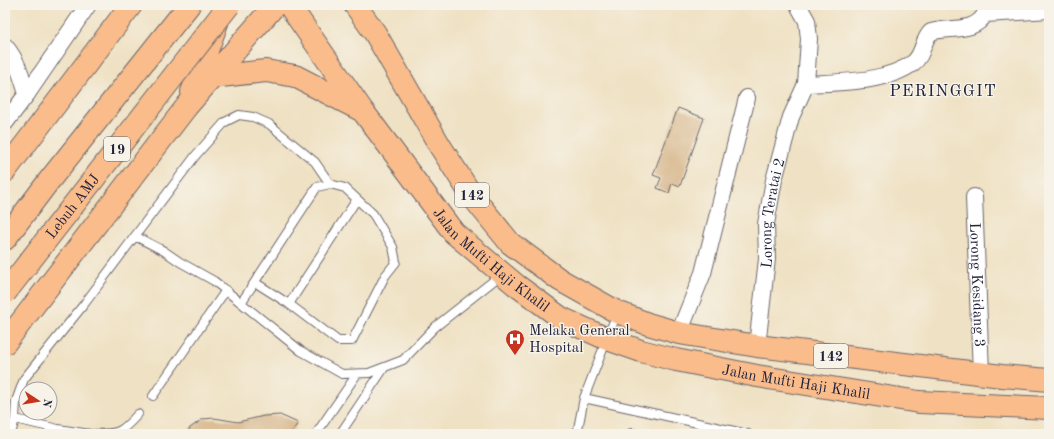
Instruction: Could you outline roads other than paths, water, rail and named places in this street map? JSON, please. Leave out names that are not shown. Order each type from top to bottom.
[{"type":"main road","points":[[104,39],[148,5]]},
{"type":"main road","name":"19","points":[[5,239],[53,176],[189,5]]},
{"type":"main road","points":[[187,106],[223,5]]},
{"type":"main road","name":"Lebuh AMJ","points":[[5,293],[229,5]]},
{"type":"main road","points":[[5,342],[187,106],[275,5]]},
{"type":"main road","name":"Jalan Mufti Haji Khalil","points":[[289,5],[362,110],[454,233],[502,273],[562,318],[641,351],[676,360],[832,389],[919,402],[1049,408]]},
{"type":"main road","name":"Jalan Mufti Haji Khalil","points":[[355,5],[376,33],[440,146],[472,196],[510,243],[560,280],[617,312],[648,324],[679,333],[757,346],[1049,380]]},
{"type":"main road","points":[[364,5],[376,33]]},
{"type":"main road","points":[[5,171],[128,7]]},
{"type":"main road","points":[[212,77],[236,73],[266,71],[295,76],[362,110]]},
{"type":"street","points":[[5,123],[11,105],[27,94],[88,5]]},
{"type":"street","points":[[798,5],[807,21],[809,39],[806,84],[865,79],[888,75],[913,63],[919,57],[926,36],[930,32],[970,27],[982,20],[985,10],[1049,10]]},
{"type":"street","points":[[5,46],[12,53],[27,94]]},
{"type":"street","name":"Lorong Teratai 2","points":[[757,346],[767,259],[766,224],[774,180],[791,117],[806,84]]},
{"type":"street","points":[[679,333],[703,273],[747,98]]},
{"type":"street","name":"Lorong Kesidang 3","points":[[974,197],[981,373]]},
{"type":"lane","points":[[12,434],[16,401],[24,378],[196,155],[225,122],[239,115],[253,117],[269,124],[315,162],[330,184]]},
{"type":"lane","points":[[242,303],[317,187],[330,184],[345,188],[373,214],[393,247],[396,262],[385,276],[352,341],[338,341],[289,304],[256,283]]},
{"type":"lane","points":[[289,304],[357,199]]},
{"type":"lane","points":[[135,236],[164,251],[180,262],[214,281],[301,351],[342,374],[369,373],[403,360],[435,327],[502,273]]},
{"type":"lane","points":[[153,396],[226,290]]},
{"type":"lane","points":[[577,434],[584,398],[617,312]]},
{"type":"lane","points":[[340,434],[384,368]]},
{"type":"lane","points":[[316,434],[357,374]]},
{"type":"lane","points":[[584,398],[723,431],[748,434]]},
{"type":"lane","points":[[95,434],[116,434],[130,424],[138,414]]},
{"type":"lane","points":[[15,419],[90,434]]},
{"type":"place","name":"Melaka General Hospital","points":[[515,356]]},
{"type":"district","name":"PERINGGIT","points":[[943,90]]}]
